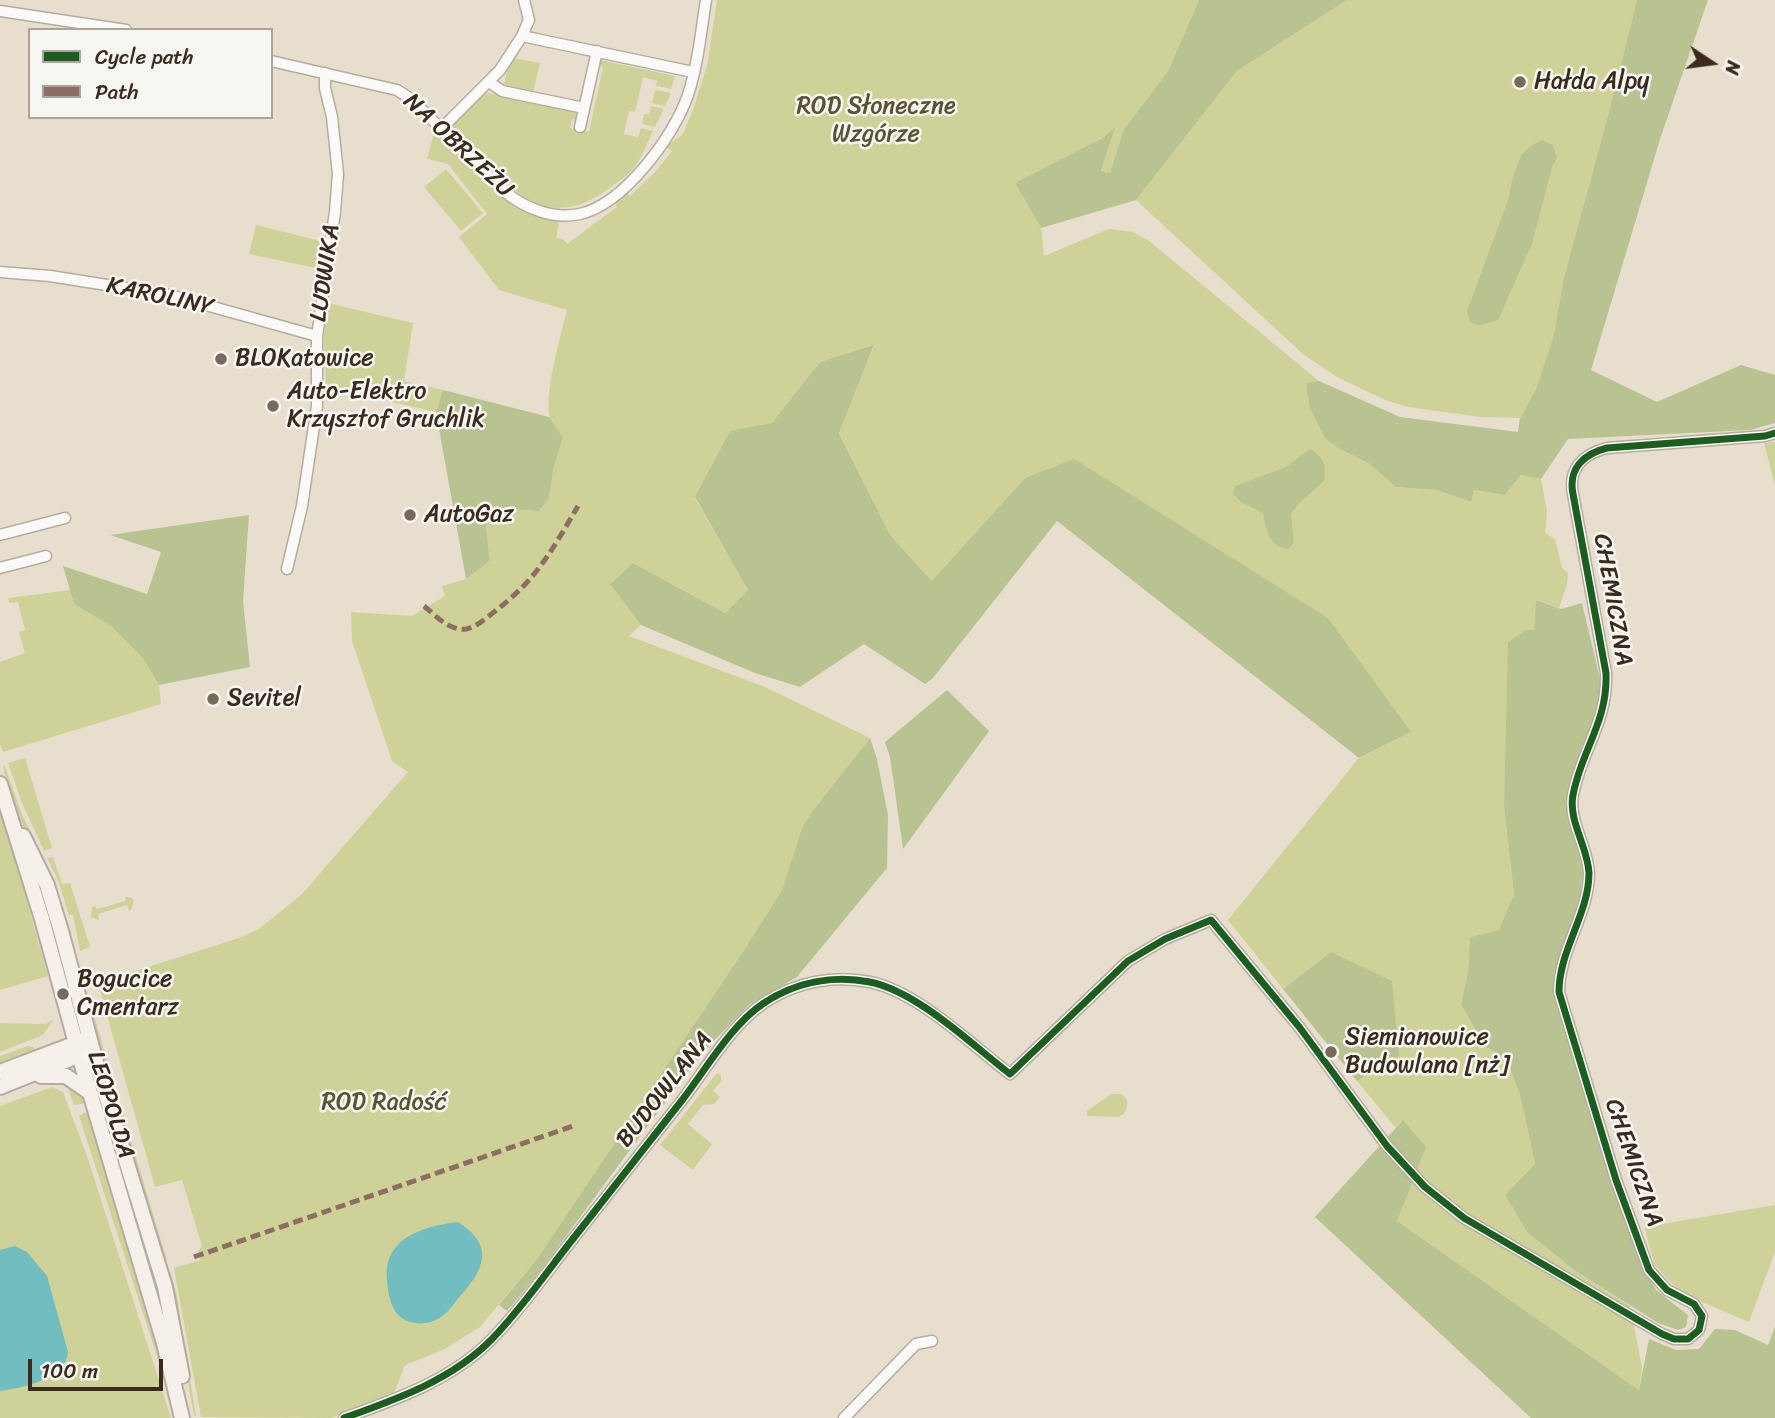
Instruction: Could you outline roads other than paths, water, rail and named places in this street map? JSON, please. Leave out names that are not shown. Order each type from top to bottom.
[{"type":"street","points":[[441,129],[500,70],[522,36],[528,20],[524,0]]},
{"type":"street","name":"NA OBRZEŻU","points":[[325,73],[397,90],[411,99],[519,203],[556,215],[583,214],[604,203],[628,183],[662,146],[680,113],[694,72],[706,0]]},
{"type":"street","points":[[0,11],[113,28]]},
{"type":"street","points":[[522,36],[694,72]]},
{"type":"street","points":[[580,127],[597,51]]},
{"type":"street","points":[[273,61],[325,73]]},
{"type":"street","name":"LUDWIKA","points":[[287,569],[302,506],[317,406],[317,336],[338,174],[325,73]]},
{"type":"street","points":[[489,82],[502,91],[584,108]]},
{"type":"street","name":"KAROLINY","points":[[0,272],[50,276],[170,295],[317,336]]},
{"type":"street","name":"CHEMICZNA","points":[[1010,1074],[1128,961],[1165,939],[1211,920],[1300,1028],[1387,1146],[1425,1186],[1464,1218],[1662,1334],[1674,1339],[1688,1339],[1699,1331],[1702,1316],[1693,1304],[1667,1290],[1650,1270],[1616,1180],[1559,992],[1560,972],[1584,903],[1588,880],[1587,859],[1572,798],[1602,715],[1607,690],[1571,487],[1575,469],[1586,456],[1606,448],[1765,436],[1775,433]]},
{"type":"street","points":[[0,535],[65,518]]},
{"type":"street","points":[[0,568],[46,556]]},
{"type":"street","name":"LEOPOLDA","points":[[0,784],[5,801],[47,885],[84,1047],[90,1093],[164,1343],[183,1418]]},
{"type":"street","name":"BUDOWLANA","points":[[344,1418],[424,1387],[456,1368],[492,1339],[738,1026],[761,1005],[784,990],[820,980],[850,979],[881,985],[917,1002],[1010,1074]]},
{"type":"street","points":[[0,1072],[84,1047]]},
{"type":"street","points":[[19,1081],[84,1047]]},
{"type":"street","name":"LEOPOLDA","points":[[84,1047],[160,1269],[191,1418]]},
{"type":"street","points":[[0,1087],[59,1074],[72,1079],[90,1093]]},
{"type":"street","points":[[144,1274],[160,1269]]},
{"type":"street","points":[[844,1418],[916,1344],[932,1341]]},
{"type":"water","points":[[458,1222],[469,1230],[481,1247],[481,1264],[477,1273],[441,1317],[422,1323],[403,1319],[394,1309],[388,1289],[388,1264],[392,1253],[399,1243],[409,1236]]},
{"type":"water","points":[[15,1246],[27,1252],[47,1276],[68,1352],[60,1369],[52,1375],[31,1384],[0,1391],[0,1250]]},
{"type":"place","name":"Hałda Alpy","points":[[1520,82]]},
{"type":"place","name":"BLOKatowice","points":[[221,359]]},
{"type":"place","name":"Auto-Elektro Krzysztof Gruchlik","points":[[273,406]]},
{"type":"place","name":"AutoGaz","points":[[410,515]]},
{"type":"place","name":"Sevitel","points":[[213,699]]},
{"type":"place","name":"Bogucice Cmentarz","points":[[63,994]]},
{"type":"place","name":"Siemianowice Budowlana [nż]","points":[[1331,1052]]},
{"type":"park label","name":"ROD Słoneczne Wzgórze","points":[[876,121]]},
{"type":"park label","name":"ROD Radość","points":[[384,1103]]}]
